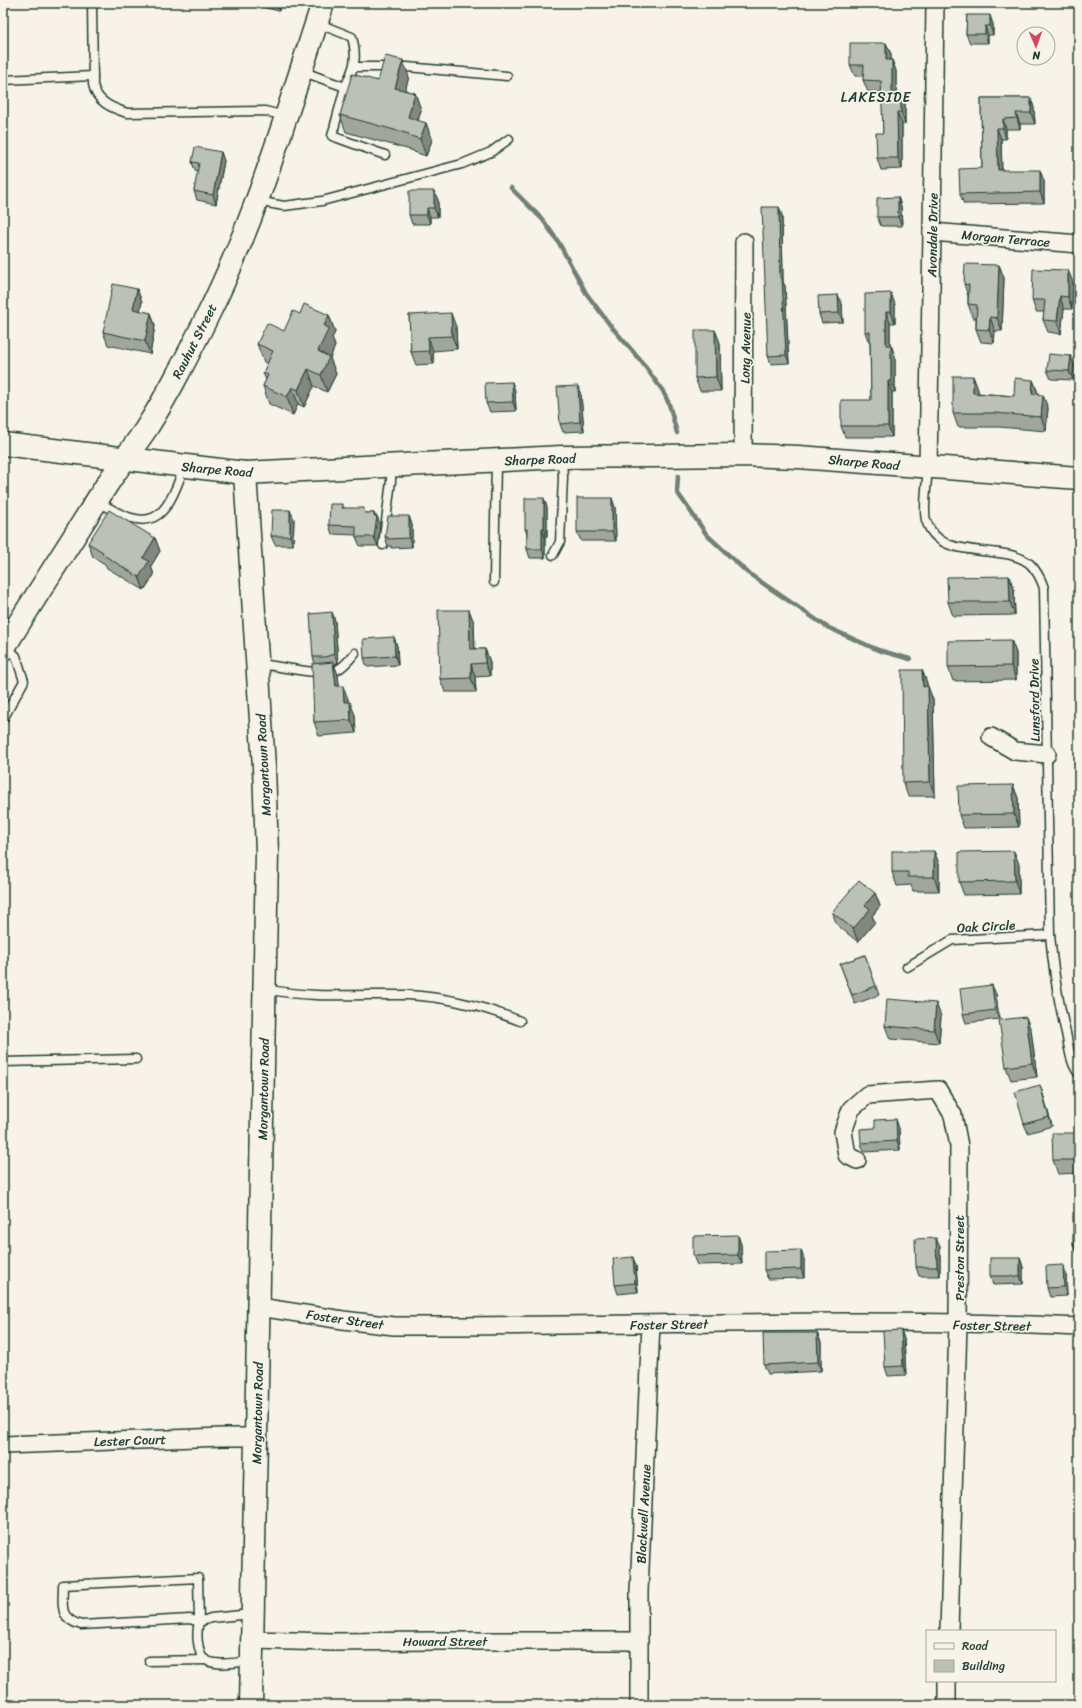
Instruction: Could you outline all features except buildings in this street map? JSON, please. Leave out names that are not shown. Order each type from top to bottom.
[{"type":"street","name":"Avondale Drive","points":[[928,467],[934,3]]},
{"type":"street","name":"Rauhut Street","points":[[4,647],[150,421],[207,317],[224,282],[256,201],[320,13]]},
{"type":"street","name":"Morgan Terrace","points":[[932,232],[1079,244]]},
{"type":"street","name":"Long Avenue","points":[[743,455],[744,242]]},
{"type":"street","name":"Sharpe Road","points":[[3,444],[124,460],[245,473],[562,457],[743,455],[798,457],[1079,478]]},
{"type":"street","name":"Morgantown Road","points":[[245,473],[264,767],[267,853],[251,1705]]},
{"type":"street","points":[[991,737],[1015,751],[1047,754]]},
{"type":"street","name":"Preston Street","points":[[857,1160],[847,1155],[843,1132],[851,1109],[867,1095],[938,1090],[953,1115],[959,1146],[958,1324],[949,1630]]},
{"type":"street","name":"Foster Street","points":[[259,1307],[394,1326],[809,1322],[1079,1327]]},
{"type":"street","name":"Blackwell Avenue","points":[[639,1705],[639,1591],[651,1324]]},
{"type":"street","name":"Lester Court","points":[[3,1445],[256,1437]]},
{"type":"street","name":"Howard Street","points":[[252,1640],[333,1642],[638,1641]]},
{"type":"street","points":[[946,1705],[947,1682]]},
{"type":"lane","points":[[92,3],[94,90],[102,102],[115,109],[127,112],[265,111],[286,116]]},
{"type":"lane","points":[[320,13],[352,38],[356,51],[354,67],[345,87],[332,136],[385,155]]},
{"type":"lane","points":[[354,67],[407,67],[507,76]]},
{"type":"lane","points":[[301,71],[345,87]]},
{"type":"lane","points":[[3,80],[93,76]]},
{"type":"lane","points":[[256,201],[284,206],[322,201],[462,164],[491,152],[509,139]]},
{"type":"lane","points":[[553,555],[560,542],[563,478],[562,457]]},
{"type":"lane","points":[[494,582],[496,461]]},
{"type":"lane","points":[[97,501],[115,512],[145,521],[158,516],[175,494],[185,466]]},
{"type":"lane","points":[[383,545],[391,481],[390,466]]},
{"type":"lane","name":"Lunsford Drive","points":[[928,467],[926,518],[930,530],[938,539],[954,546],[1019,558],[1030,565],[1039,575],[1044,588],[1050,935],[1054,975],[1061,1011],[1072,1063],[1079,1074]]},
{"type":"lane","points":[[3,719],[24,681],[16,656],[4,647]]},
{"type":"lane","points":[[257,664],[275,665],[308,672],[335,671],[344,666],[355,653]]},
{"type":"lane","name":"Oak Circle","points":[[907,967],[952,940],[1050,935]]},
{"type":"lane","points":[[265,988],[289,994],[409,995],[436,998],[492,1010],[520,1021]]},
{"type":"lane","points":[[3,1062],[136,1059]]},
{"type":"lane","points":[[206,1660],[201,1656],[198,1645],[197,1628],[199,1622],[198,1578],[63,1585],[64,1614],[70,1622],[81,1625],[190,1620],[199,1622],[211,1618],[252,1614]]},
{"type":"lane","points":[[149,1662],[206,1660],[218,1663],[251,1661]]},
{"type":"waterway","points":[[511,188],[543,220],[559,243],[586,293],[610,325],[641,361],[663,391],[669,404],[677,433]]},
{"type":"waterway","points":[[678,476],[677,492],[707,535],[748,573],[827,627],[878,650],[910,659]]},
{"type":"district","name":"LAKESIDE","points":[[876,97]]}]
